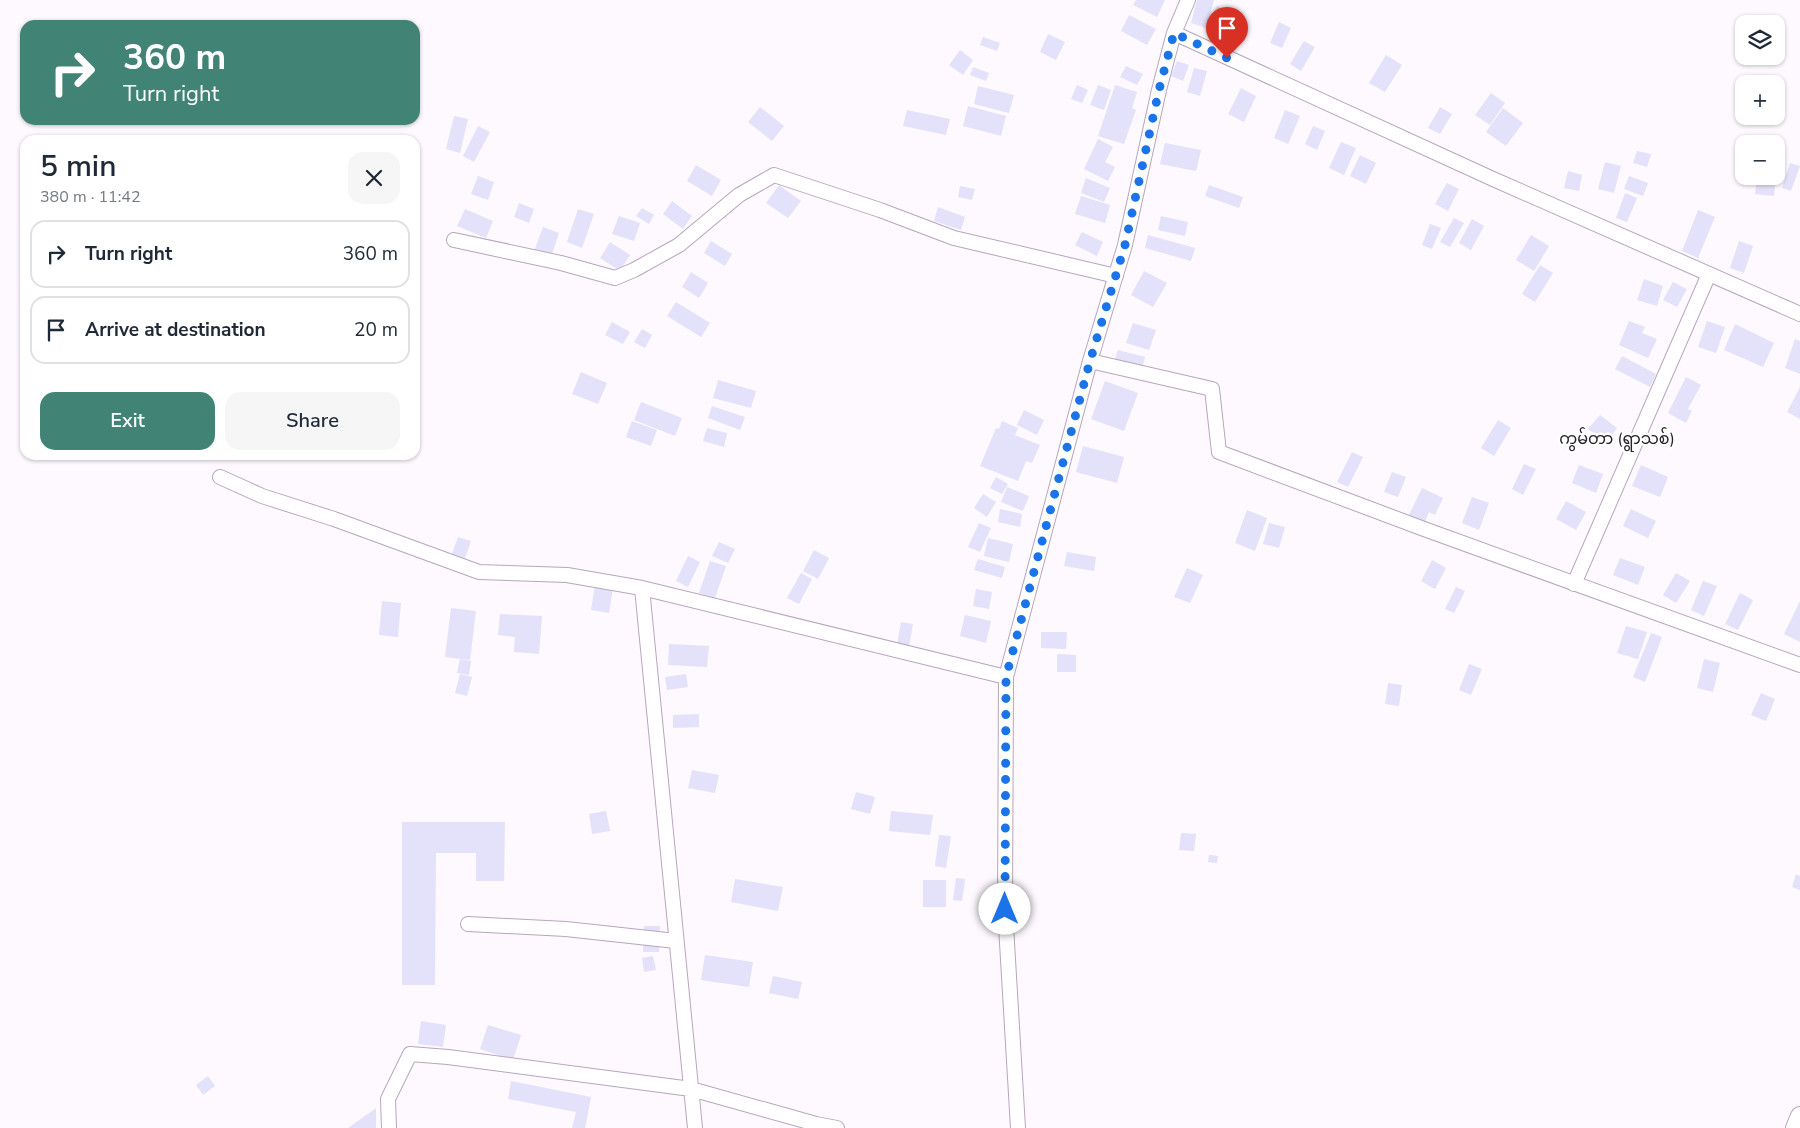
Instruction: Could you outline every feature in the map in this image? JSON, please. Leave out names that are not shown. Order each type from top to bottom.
[{"type":"street","points":[[1018,1128],[1005,909],[1006,677],[1090,361],[1125,245],[1159,90],[1174,33],[1188,0]]},
{"type":"street","points":[[1174,33],[1493,179],[1800,314]]},
{"type":"street","points":[[454,240],[560,263],[615,278],[679,246],[739,195],[774,175],[880,210],[954,238],[1116,276]]},
{"type":"street","points":[[1574,584],[1709,274]]},
{"type":"street","points":[[1090,361],[1212,389],[1219,452],[1574,584],[1800,665]]},
{"type":"street","points":[[220,477],[262,496],[334,519],[479,572],[567,575],[642,588],[1006,677]]},
{"type":"street","points":[[642,588],[695,1128]]},
{"type":"street","points":[[468,924],[566,929],[676,941]]},
{"type":"street","points":[[389,1128],[388,1099],[410,1054],[448,1057],[691,1089],[836,1128]]},
{"type":"street","points":[[1795,1128],[1800,1116]]},
{"type":"building","points":[[1136,0],[1165,0],[1157,17],[1133,5]]},
{"type":"building","points":[[1197,0],[1214,0],[1206,28],[1191,23]]},
{"type":"building","points":[[1217,6],[1233,14],[1224,34],[1208,26]]},
{"type":"building","points":[[1129,15],[1156,29],[1147,45],[1121,31]]},
{"type":"building","points":[[1279,22],[1291,28],[1282,48],[1270,43]]},
{"type":"building","points":[[1048,34],[1065,42],[1056,60],[1040,52]]},
{"type":"building","points":[[983,37],[1000,43],[997,51],[980,45]]},
{"type":"building","points":[[1304,41],[1315,47],[1301,71],[1290,64]]},
{"type":"building","points":[[960,50],[973,60],[963,75],[949,65]]},
{"type":"building","points":[[1386,55],[1402,65],[1385,92],[1369,83]]},
{"type":"building","points":[[1177,61],[1189,65],[1183,81],[1171,76]]},
{"type":"building","points":[[1126,66],[1143,74],[1137,85],[1120,77]]},
{"type":"building","points":[[973,67],[989,73],[986,81],[970,75]]},
{"type":"building","points":[[1194,68],[1207,71],[1200,96],[1187,92]]},
{"type":"building","points":[[1077,85],[1088,90],[1082,103],[1071,99]]},
{"type":"building","points":[[1098,85],[1111,90],[1104,110],[1090,105]]},
{"type":"building","points":[[1115,85],[1137,92],[1132,108],[1136,110],[1124,144],[1098,136]]},
{"type":"building","points":[[978,86],[1014,95],[1009,113],[974,104]]},
{"type":"building","points":[[1241,88],[1256,96],[1244,122],[1228,114]]},
{"type":"building","points":[[1491,93],[1505,103],[1490,125],[1475,115]]},
{"type":"building","points":[[968,106],[1006,116],[1001,136],[963,126]]},
{"type":"building","points":[[760,107],[784,126],[772,141],[748,122]]},
{"type":"building","points":[[1440,107],[1452,114],[1440,134],[1428,128]]},
{"type":"building","points":[[1503,108],[1523,123],[1506,146],[1486,132]]},
{"type":"building","points":[[907,110],[950,119],[946,135],[903,126]]},
{"type":"building","points":[[1285,110],[1300,116],[1288,144],[1274,138]]},
{"type":"building","points":[[454,116],[468,119],[460,153],[446,149]]},
{"type":"building","points":[[478,126],[490,132],[474,162],[463,156]]},
{"type":"building","points":[[1313,126],[1325,131],[1317,150],[1305,144]]},
{"type":"building","points":[[1098,139],[1113,147],[1105,162],[1115,167],[1108,181],[1084,169]]},
{"type":"building","points":[[1341,142],[1356,148],[1344,175],[1329,168]]},
{"type":"building","points":[[1165,143],[1201,150],[1196,171],[1160,164]]},
{"type":"building","points":[[1637,151],[1651,154],[1647,167],[1633,163]]},
{"type":"building","points":[[1360,155],[1376,163],[1366,184],[1350,176]]},
{"type":"building","points":[[1605,162],[1621,166],[1614,193],[1598,189]]},
{"type":"building","points":[[1790,163],[1800,166],[1791,191],[1782,188],[1785,185]]},
{"type":"building","points":[[696,165],[721,180],[712,196],[687,181]]},
{"type":"building","points":[[1568,171],[1582,175],[1579,191],[1564,188]]},
{"type":"building","points":[[478,176],[494,182],[488,200],[471,194]]},
{"type":"building","points":[[1629,176],[1648,183],[1643,196],[1624,189]]},
{"type":"building","points":[[1086,178],[1110,188],[1104,202],[1081,193]]},
{"type":"building","points":[[1447,183],[1459,189],[1448,211],[1435,204]]},
{"type":"building","points":[[779,185],[801,201],[788,218],[766,203]]},
{"type":"building","points":[[1209,185],[1243,197],[1239,208],[1205,196]]},
{"type":"building","points":[[1756,185],[1775,185],[1774,196],[1755,194]]},
{"type":"building","points":[[960,186],[975,189],[972,200],[958,197]]},
{"type":"building","points":[[1625,193],[1637,198],[1627,222],[1616,218]]},
{"type":"building","points":[[1081,196],[1110,205],[1105,223],[1075,214]]},
{"type":"building","points":[[672,201],[692,216],[683,229],[663,214]]},
{"type":"building","points":[[519,203],[534,209],[529,223],[514,217]]},
{"type":"building","points":[[938,207],[965,217],[961,230],[934,221]]},
{"type":"building","points":[[642,208],[654,215],[649,224],[636,216]]},
{"type":"building","points":[[465,209],[493,221],[486,238],[457,226]]},
{"type":"building","points":[[578,209],[594,214],[582,248],[567,242]]},
{"type":"building","points":[[1698,210],[1715,217],[1698,258],[1682,251]]},
{"type":"building","points":[[619,216],[640,223],[634,241],[612,234]]},
{"type":"building","points":[[1161,216],[1188,222],[1185,236],[1158,230]]},
{"type":"building","points":[[1454,218],[1464,223],[1450,247],[1440,242]]},
{"type":"building","points":[[1472,219],[1484,226],[1471,250],[1459,243]]},
{"type":"building","points":[[1430,224],[1441,228],[1432,249],[1422,245]]},
{"type":"building","points":[[543,227],[559,233],[549,263],[532,257]]},
{"type":"building","points":[[1082,232],[1103,242],[1097,256],[1075,245]]},
{"type":"building","points":[[1148,235],[1195,248],[1191,261],[1145,248]]},
{"type":"building","points":[[1531,235],[1549,246],[1534,271],[1516,260]]},
{"type":"building","points":[[711,241],[732,254],[725,266],[704,253]]},
{"type":"building","points":[[1739,241],[1753,246],[1744,273],[1730,268]]},
{"type":"building","points":[[610,242],[630,255],[620,271],[600,258]]},
{"type":"building","points":[[1540,265],[1553,273],[1535,302],[1522,294]]},
{"type":"building","points":[[1144,271],[1167,283],[1153,307],[1131,295]]},
{"type":"building","points":[[691,272],[708,283],[699,298],[682,287]]},
{"type":"building","points":[[1644,279],[1663,286],[1657,306],[1637,300]]},
{"type":"building","points":[[1673,282],[1687,289],[1677,307],[1663,300]]},
{"type":"building","points":[[676,302],[710,323],[701,337],[667,316]]},
{"type":"building","points":[[1629,321],[1645,327],[1642,333],[1657,339],[1648,358],[1619,345]]},
{"type":"building","points":[[1707,321],[1725,327],[1716,353],[1698,347]]},
{"type":"building","points":[[612,322],[630,332],[623,344],[605,335]]},
{"type":"building","points":[[1133,323],[1156,330],[1149,350],[1126,343]]},
{"type":"building","points":[[1735,324],[1774,343],[1763,367],[1724,350]]},
{"type":"building","points":[[642,329],[652,335],[645,348],[634,342]]},
{"type":"building","points":[[1795,339],[1800,341],[1800,374],[1785,368]]},
{"type":"building","points":[[1118,350],[1145,357],[1142,369],[1114,361]]},
{"type":"building","points":[[1622,356],[1656,374],[1650,387],[1615,369]]},
{"type":"building","points":[[581,372],[607,383],[598,404],[572,394]]},
{"type":"building","points":[[1686,377],[1701,385],[1688,409],[1692,411],[1686,423],[1668,413]]},
{"type":"building","points":[[718,380],[756,391],[751,408],[713,398]]},
{"type":"building","points":[[1105,381],[1138,393],[1124,431],[1091,419]]},
{"type":"building","points":[[1800,387],[1800,419],[1787,412]]},
{"type":"building","points":[[641,402],[682,418],[675,436],[634,420]]},
{"type":"building","points":[[712,406],[745,417],[740,430],[708,418]]},
{"type":"building","points":[[1024,410],[1044,420],[1037,435],[1017,425]]},
{"type":"building","points":[[1600,415],[1617,428],[1606,443],[1588,429]]},
{"type":"building","points":[[1498,420],[1511,428],[1494,456],[1481,448]]},
{"type":"building","points":[[632,421],[657,430],[651,446],[626,437]]},
{"type":"building","points":[[1002,421],[1018,428],[1015,435],[1040,445],[1032,463],[1026,461],[1018,481],[980,466],[996,428],[999,429]]},
{"type":"building","points":[[707,428],[727,433],[724,447],[703,441]]},
{"type":"building","points":[[1083,446],[1124,457],[1117,483],[1076,472]]},
{"type":"building","points":[[1352,452],[1363,457],[1348,487],[1337,482]]},
{"type":"building","points":[[1524,464],[1536,469],[1523,495],[1512,489]]},
{"type":"building","points":[[1579,465],[1603,474],[1596,493],[1572,483]]},
{"type":"building","points":[[1641,465],[1668,477],[1660,497],[1632,486]]},
{"type":"building","points":[[1392,472],[1406,477],[1398,497],[1384,492]]},
{"type":"building","points":[[996,477],[1008,484],[1002,494],[990,488]]},
{"type":"building","points":[[1007,487],[1029,496],[1023,511],[1001,502]]},
{"type":"building","points":[[1422,488],[1443,498],[1435,515],[1429,512],[1425,522],[1409,515]]},
{"type":"building","points":[[983,494],[996,502],[987,517],[974,508]]},
{"type":"building","points":[[1472,497],[1489,503],[1479,530],[1462,523]]},
{"type":"building","points":[[1566,501],[1586,512],[1576,530],[1556,519]]},
{"type":"building","points":[[1000,509],[1022,514],[1020,527],[998,522]]},
{"type":"building","points":[[1631,509],[1656,521],[1648,538],[1623,526]]},
{"type":"building","points":[[1247,510],[1267,518],[1255,551],[1235,543]]},
{"type":"building","points":[[979,523],[991,528],[980,552],[968,547]]},
{"type":"building","points":[[1269,523],[1285,527],[1279,548],[1263,544]]},
{"type":"building","points":[[458,537],[471,541],[465,558],[452,554]]},
{"type":"building","points":[[988,538],[1013,544],[1009,562],[984,556]]},
{"type":"building","points":[[719,542],[735,549],[728,563],[712,556]]},
{"type":"building","points":[[814,550],[829,558],[818,579],[803,571]]},
{"type":"building","points":[[1067,552],[1096,557],[1094,571],[1064,566]]},
{"type":"building","points":[[688,556],[700,562],[688,587],[676,581]]},
{"type":"building","points":[[1620,558],[1645,567],[1638,585],[1613,575]]},
{"type":"building","points":[[978,559],[1005,567],[1002,578],[974,570]]},
{"type":"building","points":[[1432,560],[1446,568],[1435,589],[1421,581]]},
{"type":"building","points":[[710,561],[726,566],[715,598],[699,593]]},
{"type":"building","points":[[1187,568],[1203,575],[1190,603],[1174,597]]},
{"type":"building","points":[[801,573],[812,579],[799,604],[787,598]]},
{"type":"building","points":[[1676,573],[1690,581],[1676,603],[1663,595]]},
{"type":"building","points":[[1703,581],[1717,586],[1704,616],[1691,610]]},
{"type":"building","points":[[595,585],[613,588],[609,613],[591,610]]},
{"type":"building","points":[[1456,587],[1465,591],[1454,613],[1445,609]]},
{"type":"building","points":[[976,589],[992,592],[989,609],[973,606]]},
{"type":"building","points":[[1740,593],[1753,600],[1738,630],[1725,624]]},
{"type":"building","points":[[382,601],[401,603],[398,637],[379,635]]},
{"type":"building","points":[[1800,601],[1800,642],[1784,634]]},
{"type":"building","points":[[451,608],[476,611],[470,660],[445,657]]},
{"type":"building","points":[[500,614],[542,616],[539,654],[514,652],[515,637],[498,635]]},
{"type":"building","points":[[965,615],[991,621],[986,643],[960,636]]},
{"type":"building","points":[[901,622],[913,624],[909,647],[897,645]]},
{"type":"building","points":[[1626,626],[1647,632],[1638,659],[1617,653]]},
{"type":"building","points":[[1041,632],[1067,632],[1066,649],[1041,648]]},
{"type":"building","points":[[1651,633],[1662,637],[1645,682],[1633,677]]},
{"type":"building","points":[[669,644],[709,646],[707,667],[668,665]]},
{"type":"building","points":[[1057,654],[1076,655],[1076,672],[1057,672]]},
{"type":"building","points":[[460,659],[471,661],[469,675],[457,673]]},
{"type":"building","points":[[1704,659],[1720,663],[1713,692],[1697,688]]},
{"type":"building","points":[[1469,664],[1482,669],[1471,695],[1459,690]]},
{"type":"building","points":[[460,674],[472,677],[467,696],[455,693]]},
{"type":"building","points":[[686,674],[688,687],[667,690],[665,677]]},
{"type":"building","points":[[1388,683],[1402,685],[1399,706],[1385,704]]},
{"type":"building","points":[[1761,693],[1775,699],[1766,721],[1751,715]]},
{"type":"building","points":[[699,714],[699,727],[673,728],[673,715]]},
{"type":"building","points":[[692,770],[719,775],[715,793],[688,788]]},
{"type":"building","points":[[856,792],[875,797],[870,814],[851,809]]},
{"type":"building","points":[[606,811],[610,831],[592,834],[589,814]]},
{"type":"building","points":[[891,811],[933,815],[930,835],[889,831]]},
{"type":"building","points":[[402,822],[505,822],[504,881],[476,881],[476,853],[436,853],[435,985],[402,985]]},
{"type":"building","points":[[1181,833],[1196,834],[1194,851],[1179,850]]},
{"type":"building","points":[[939,835],[951,836],[946,868],[935,866]]},
{"type":"building","points":[[1209,855],[1218,856],[1217,863],[1208,862]]},
{"type":"building","points":[[1796,874],[1800,876],[1800,890],[1792,887]]},
{"type":"building","points":[[956,878],[965,879],[962,901],[953,900]]},
{"type":"building","points":[[735,879],[783,887],[778,911],[731,902]]},
{"type":"building","points":[[923,880],[946,880],[946,907],[923,907]]},
{"type":"building","points":[[644,926],[660,926],[659,952],[643,952]]},
{"type":"building","points":[[705,955],[753,962],[749,987],[701,980]]},
{"type":"building","points":[[653,956],[656,970],[644,972],[642,958]]},
{"type":"building","points":[[773,976],[802,982],[798,999],[769,993]]},
{"type":"building","points":[[421,1021],[446,1025],[443,1047],[418,1044]]},
{"type":"building","points":[[488,1025],[521,1035],[513,1060],[480,1049]]},
{"type":"building","points":[[208,1076],[215,1086],[203,1095],[196,1085]]},
{"type":"building","points":[[511,1081],[591,1097],[585,1128],[572,1128],[576,1112],[508,1099]]},
{"type":"building","points":[[376,1108],[376,1128],[348,1128]]},
{"type":"district","name":"ကွမ်တာ (ရွာသစ်)","points":[[1617,438]]},
{"type":"route","points":[[1005,909],[1006,677],[1090,361],[1125,245],[1159,90],[1174,33],[1227,58]]}]
